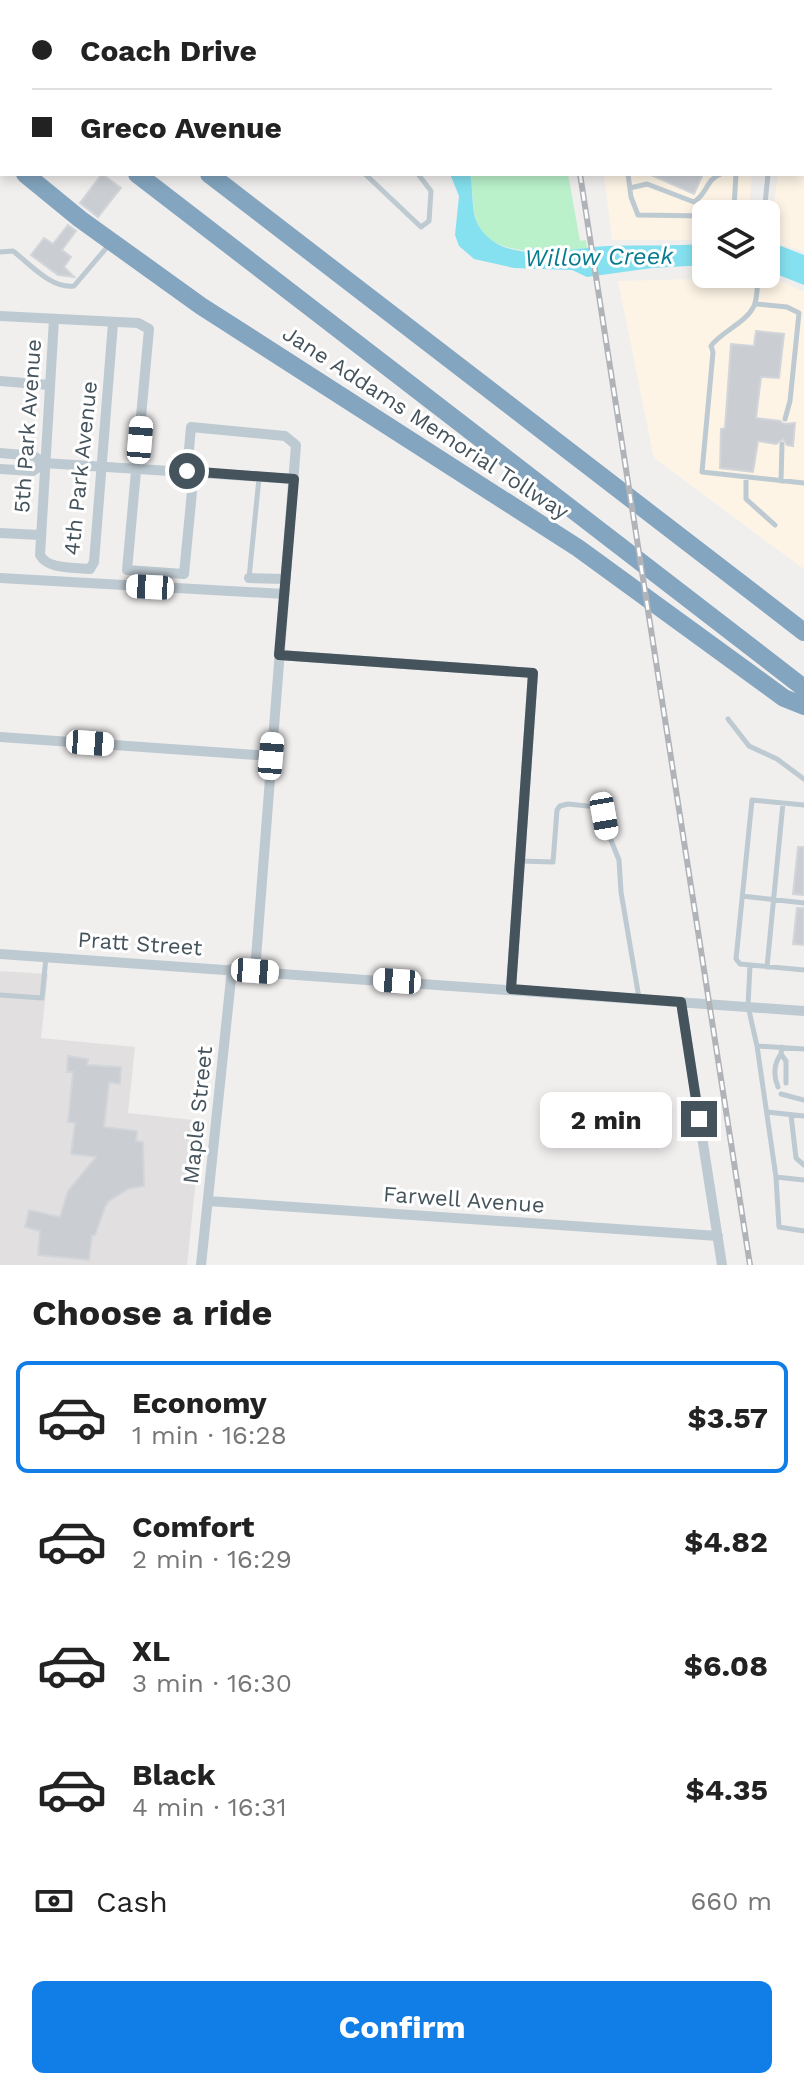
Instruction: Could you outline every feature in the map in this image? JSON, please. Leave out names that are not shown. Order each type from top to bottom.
[{"type":"highway","name":"Jane Addams Memorial Tollway","points":[[28,176],[111,242],[201,306],[578,548],[784,698],[804,706]]},
{"type":"highway","name":"Jane Addams Memorial Tollway","points":[[140,176],[804,688]]},
{"type":"highway","points":[[212,176],[804,632]]},
{"type":"street","points":[[0,316],[138,323],[149,329],[127,570],[184,574],[191,427],[290,438],[296,445],[255,971]]},
{"type":"street","name":"5th Park Avenue","points":[[42,560],[40,535],[54,319]]},
{"type":"street","name":"4th Park Avenue","points":[[42,560],[50,564],[90,569],[93,566],[113,323]]},
{"type":"street","points":[[0,381],[49,385]]},
{"type":"street","points":[[0,453],[34,456],[44,463],[294,479]]},
{"type":"street","points":[[0,469],[33,471],[44,463]]},
{"type":"street","points":[[0,533],[40,535]]},
{"type":"street","points":[[0,578],[284,594]]},
{"type":"street","points":[[249,578],[285,579]]},
{"type":"street","points":[[279,655],[533,673],[511,989]]},
{"type":"street","points":[[0,737],[271,756]]},
{"type":"street","name":"Pratt Street","points":[[0,954],[804,1011]]},
{"type":"street","name":"Maple Street","points":[[201,1265],[232,969]]},
{"type":"street","points":[[681,1002],[722,1265]]},
{"type":"street","name":"Farwell Avenue","points":[[208,1201],[718,1236]]},
{"type":"lane","points":[[367,176],[421,227],[429,221],[431,191],[420,176]]},
{"type":"lane","points":[[628,176],[638,215],[692,216]]},
{"type":"lane","points":[[630,188],[647,184],[694,202],[704,196],[710,180],[717,176]]},
{"type":"lane","points":[[734,200],[736,176]]},
{"type":"lane","points":[[765,200],[768,176]]},
{"type":"lane","points":[[0,252],[13,251],[56,285],[66,287],[74,286],[111,242]]},
{"type":"lane","points":[[757,288],[756,304],[749,315],[719,335],[711,346],[713,352],[702,472],[804,483]]},
{"type":"lane","points":[[756,304],[787,307],[799,313],[790,401],[785,419]]},
{"type":"lane","points":[[781,481],[782,444]]},
{"type":"lane","points":[[249,578],[259,477]]},
{"type":"lane","points":[[746,477],[746,499],[775,525]]},
{"type":"lane","points":[[728,719],[749,746],[777,759],[804,779]]},
{"type":"lane","points":[[804,805],[752,800],[736,959],[740,964],[804,970]]},
{"type":"lane","points":[[767,967],[783,803]]},
{"type":"lane","points":[[520,861],[553,862],[557,810],[560,806],[597,807],[604,816],[619,860],[621,892],[640,999]]},
{"type":"lane","points":[[742,896],[804,903]]},
{"type":"lane","points":[[0,995],[42,998],[46,957]]},
{"type":"lane","points":[[750,965],[748,1006],[767,1112],[779,1227],[804,1231]]},
{"type":"lane","points":[[757,1046],[804,1049]]},
{"type":"lane","points":[[782,1050],[786,1061],[786,1083]]},
{"type":"lane","points":[[778,1087],[775,1081],[776,1060],[782,1050]]},
{"type":"lane","points":[[781,1094],[804,1100]]},
{"type":"lane","points":[[767,1112],[804,1116]]},
{"type":"lane","points":[[791,1115],[796,1158],[804,1165]]},
{"type":"lane","points":[[776,1177],[804,1180]]},
{"type":"shaded area","points":[[604,176],[752,176],[750,200],[692,200],[692,240],[612,240]]},
{"type":"shaded area","points":[[778,176],[804,176],[804,251],[780,245],[780,200],[774,200]]},
{"type":"shaded area","points":[[692,279],[692,288],[780,288],[780,281],[804,292],[804,569],[654,458],[618,281]]},
{"type":"shaded area","points":[[0,971],[48,974],[41,1038],[135,1047],[128,1113],[202,1121],[187,1265],[0,1265]]},
{"type":"green space","points":[[470,176],[568,176],[580,241],[586,240],[587,248],[543,251],[510,248],[496,243],[485,235],[477,223]]},
{"type":"water","name":"Willow Creek","points":[[451,176],[470,176],[477,222],[491,240],[505,247],[539,252],[608,246],[692,244],[692,266],[587,277],[572,270],[514,268],[474,259],[459,246],[455,235],[459,196]]},
{"type":"water","points":[[780,246],[804,255],[804,285],[780,276]]},
{"type":"building","points":[[100,176],[121,188],[98,217],[80,203]]},
{"type":"building","points":[[654,176],[702,176],[694,194]]},
{"type":"building","points":[[68,225],[76,231],[62,250],[71,257],[64,267],[74,277],[58,275],[31,255],[44,238],[53,244]]},
{"type":"building","points":[[756,331],[784,334],[779,378],[761,377],[756,418],[795,423],[793,446],[787,445],[783,439],[776,444],[758,441],[753,472],[720,468],[721,429],[725,428],[731,344],[754,346]]},
{"type":"building","points":[[798,847],[804,847],[804,895],[793,894]]},
{"type":"building","points":[[797,908],[804,908],[804,945],[793,944]]},
{"type":"building","points":[[68,1056],[88,1059],[87,1065],[121,1067],[120,1084],[109,1082],[104,1127],[137,1131],[136,1141],[143,1142],[144,1186],[128,1189],[109,1201],[95,1235],[92,1235],[89,1260],[38,1255],[40,1231],[25,1227],[29,1210],[60,1217],[68,1191],[96,1157],[71,1154],[75,1123],[68,1122],[73,1072],[67,1072]]},
{"type":"railway","points":[[580,176],[750,1265]]},
{"type":"route","points":[[187,471],[294,479],[279,655],[533,673],[511,989],[681,1002],[699,1119]]}]
